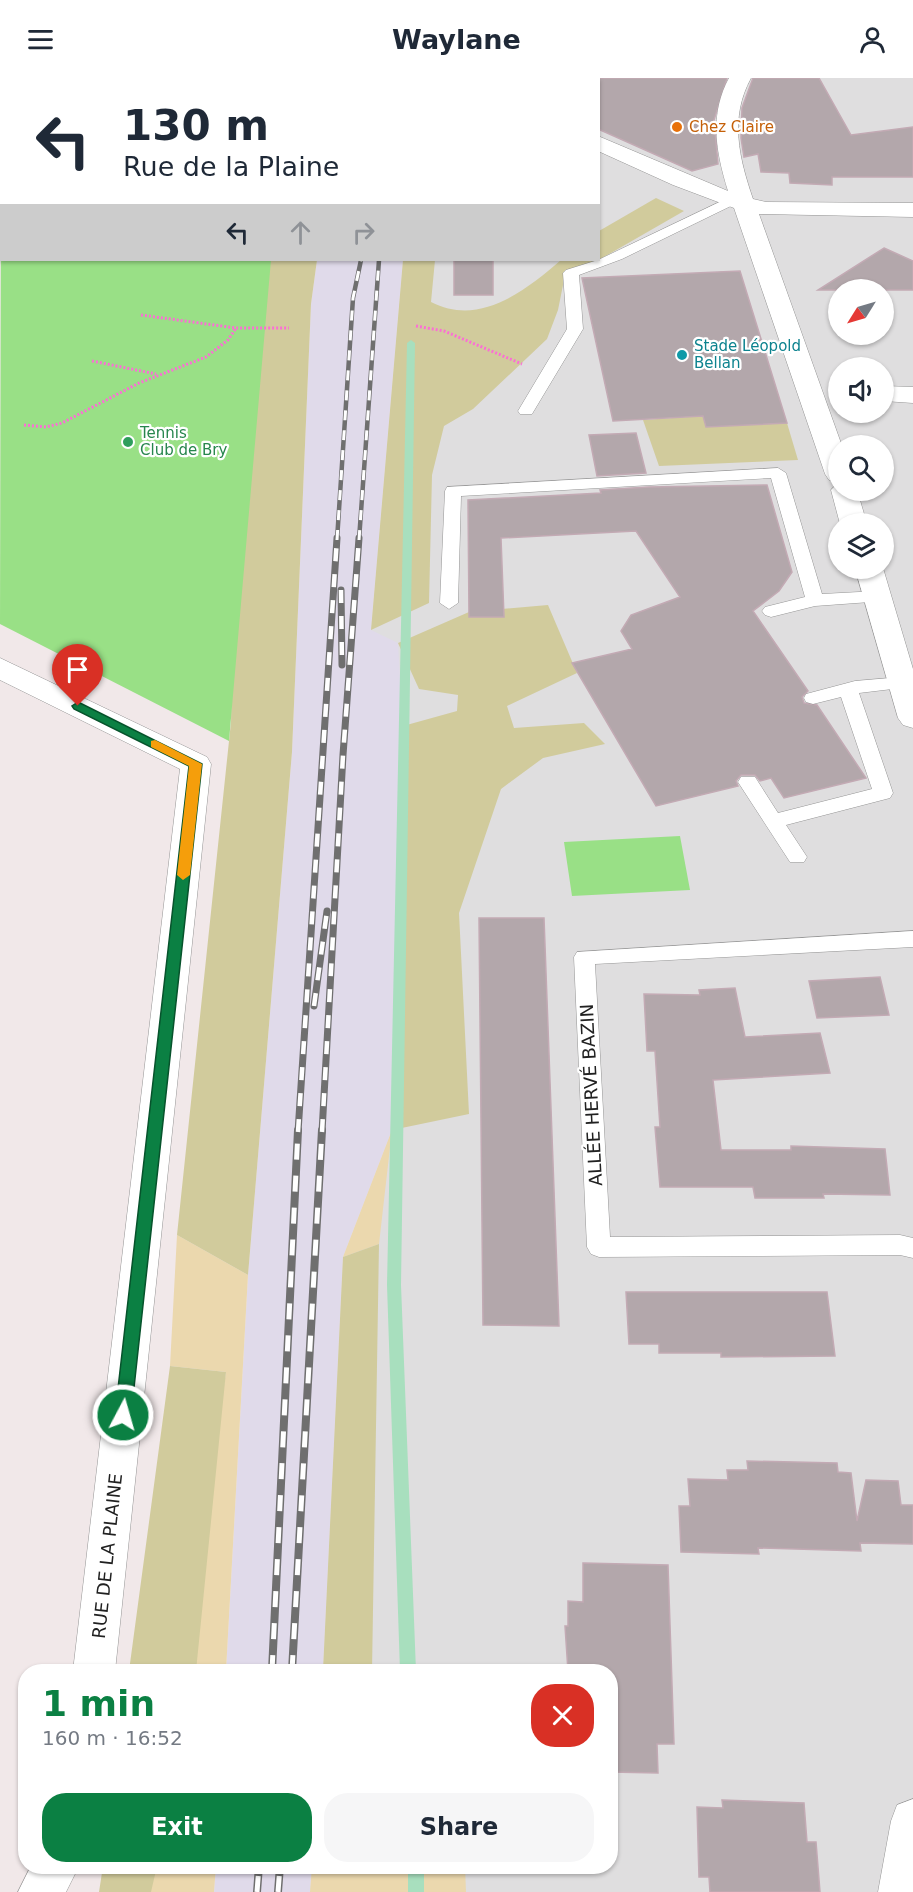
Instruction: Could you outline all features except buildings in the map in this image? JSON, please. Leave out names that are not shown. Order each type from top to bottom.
[{"type":"street","points":[[740,78],[727,111],[726,127],[736,202],[825,394],[832,435]]},
{"type":"street","points":[[600,143],[736,202],[766,209],[913,210]]},
{"type":"street","points":[[894,394],[913,395]]},
{"type":"street","points":[[872,579],[913,718]]},
{"type":"street","name":"RUE DE LA PLAINE","points":[[0,668],[196,764],[95,1664]]},
{"type":"street","points":[[900,1892],[913,1821]]},
{"type":"street","points":[[40,1892],[52,1874]]},
{"type":"lane","points":[[526,411],[575,329],[571,273],[617,256],[736,202]]},
{"type":"lane","points":[[449,603],[453,491],[778,473],[816,600]]},
{"type":"lane","points":[[771,611],[816,600],[878,597]]},
{"type":"lane","points":[[813,698],[848,689],[902,683]]},
{"type":"lane","points":[[774,821],[883,793],[848,689]]},
{"type":"lane","points":[[748,782],[797,857]]},
{"type":"lane","name":"ALLÉE HERVÉ BAZIN","points":[[913,939],[584,957],[599,1247],[900,1245],[913,1248]]},
{"type":"path","points":[[141,315],[236,328],[289,328]]},
{"type":"path","points":[[416,326],[444,331],[547,375]]},
{"type":"path","points":[[24,425],[46,427],[62,423],[157,374],[190,365],[216,352],[229,342],[236,328]]},
{"type":"path","points":[[92,361],[157,374]]},
{"type":"shaded area","points":[[600,78],[913,78],[913,1892],[310,1892],[311,1874],[618,1874],[618,1664],[323,1664],[343,1257],[392,1130],[371,630],[403,261],[600,261]]},
{"type":"shaded area","points":[[656,198],[684,211],[600,259],[600,230]]},
{"type":"shaded area","points":[[239,261],[317,261],[311,304],[292,752],[248,1275],[177,1235],[231,722]]},
{"type":"shaded area","points":[[317,261],[403,261],[371,630],[398,643],[403,726],[392,1130],[343,1257],[323,1664],[226,1664],[248,1275],[292,752],[311,304]]},
{"type":"shaded area","points":[[403,261],[435,261],[431,302],[449,309],[484,308],[517,294],[560,261],[597,261],[564,280],[558,310],[547,339],[473,409],[444,426],[432,475],[429,603],[371,630]]},
{"type":"shaded area","points":[[703,416],[707,427],[787,423],[798,460],[659,466],[643,420]]},
{"type":"shaded area","points":[[548,605],[577,673],[507,706],[514,728],[584,723],[605,744],[543,758],[501,789],[459,913],[469,1114],[392,1130],[403,726],[457,711],[458,695],[419,689],[398,643],[469,612]]},
{"type":"shaded area","points":[[392,1130],[379,1244],[343,1257]]},
{"type":"shaded area","points":[[177,1235],[248,1275],[226,1664],[181,1664],[226,1372],[170,1366]]},
{"type":"shaded area","points":[[379,1244],[372,1664],[323,1664],[343,1257]]},
{"type":"shaded area","points":[[170,1366],[226,1372],[197,1664],[130,1664]]},
{"type":"shaded area","points":[[102,1874],[155,1874],[151,1892],[99,1892]]},
{"type":"shaded area","points":[[148,1874],[215,1874],[214,1892],[145,1892]]},
{"type":"shaded area","points":[[215,1874],[311,1874],[310,1892],[214,1892]]},
{"type":"shaded area","points":[[311,1874],[465,1874],[466,1892],[310,1892]]},
{"type":"green space","name":"Tennis Club de Bry","points":[[1,261],[271,261],[229,741],[0,624]]},
{"type":"green space","points":[[680,836],[690,890],[572,896],[564,842]]},
{"type":"waterway","points":[[408,1664],[394,1285],[411,343]]},
{"type":"waterway","points":[[416,1874],[416,1892]]},
{"type":"railway","points":[[337,540],[353,298],[361,261]]},
{"type":"railway","points":[[359,540],[379,261]]},
{"type":"railway","points":[[298,1132],[337,538]]},
{"type":"railway","points":[[322,1132],[343,755],[359,538]]},
{"type":"railway","points":[[341,590],[342,665]]},
{"type":"railway","points":[[314,1006],[327,911]]},
{"type":"railway","points":[[272,1664],[298,1130]]},
{"type":"railway","points":[[292,1664],[322,1130]]},
{"type":"railway","points":[[257,1892],[258,1874]]},
{"type":"railway","points":[[278,1892],[279,1874]]},
{"type":"slow traffic","points":[[155,744],[196,764],[183,875]]},
{"type":"place","name":"Chez Claire","points":[[677,127]]},
{"type":"place","name":"Stade Léopold Bellan","points":[[682,355]]},
{"type":"place","name":"Tennis Club de Bry","points":[[128,442]]},
{"type":"route","points":[[78,706],[196,764],[123,1415]]}]
